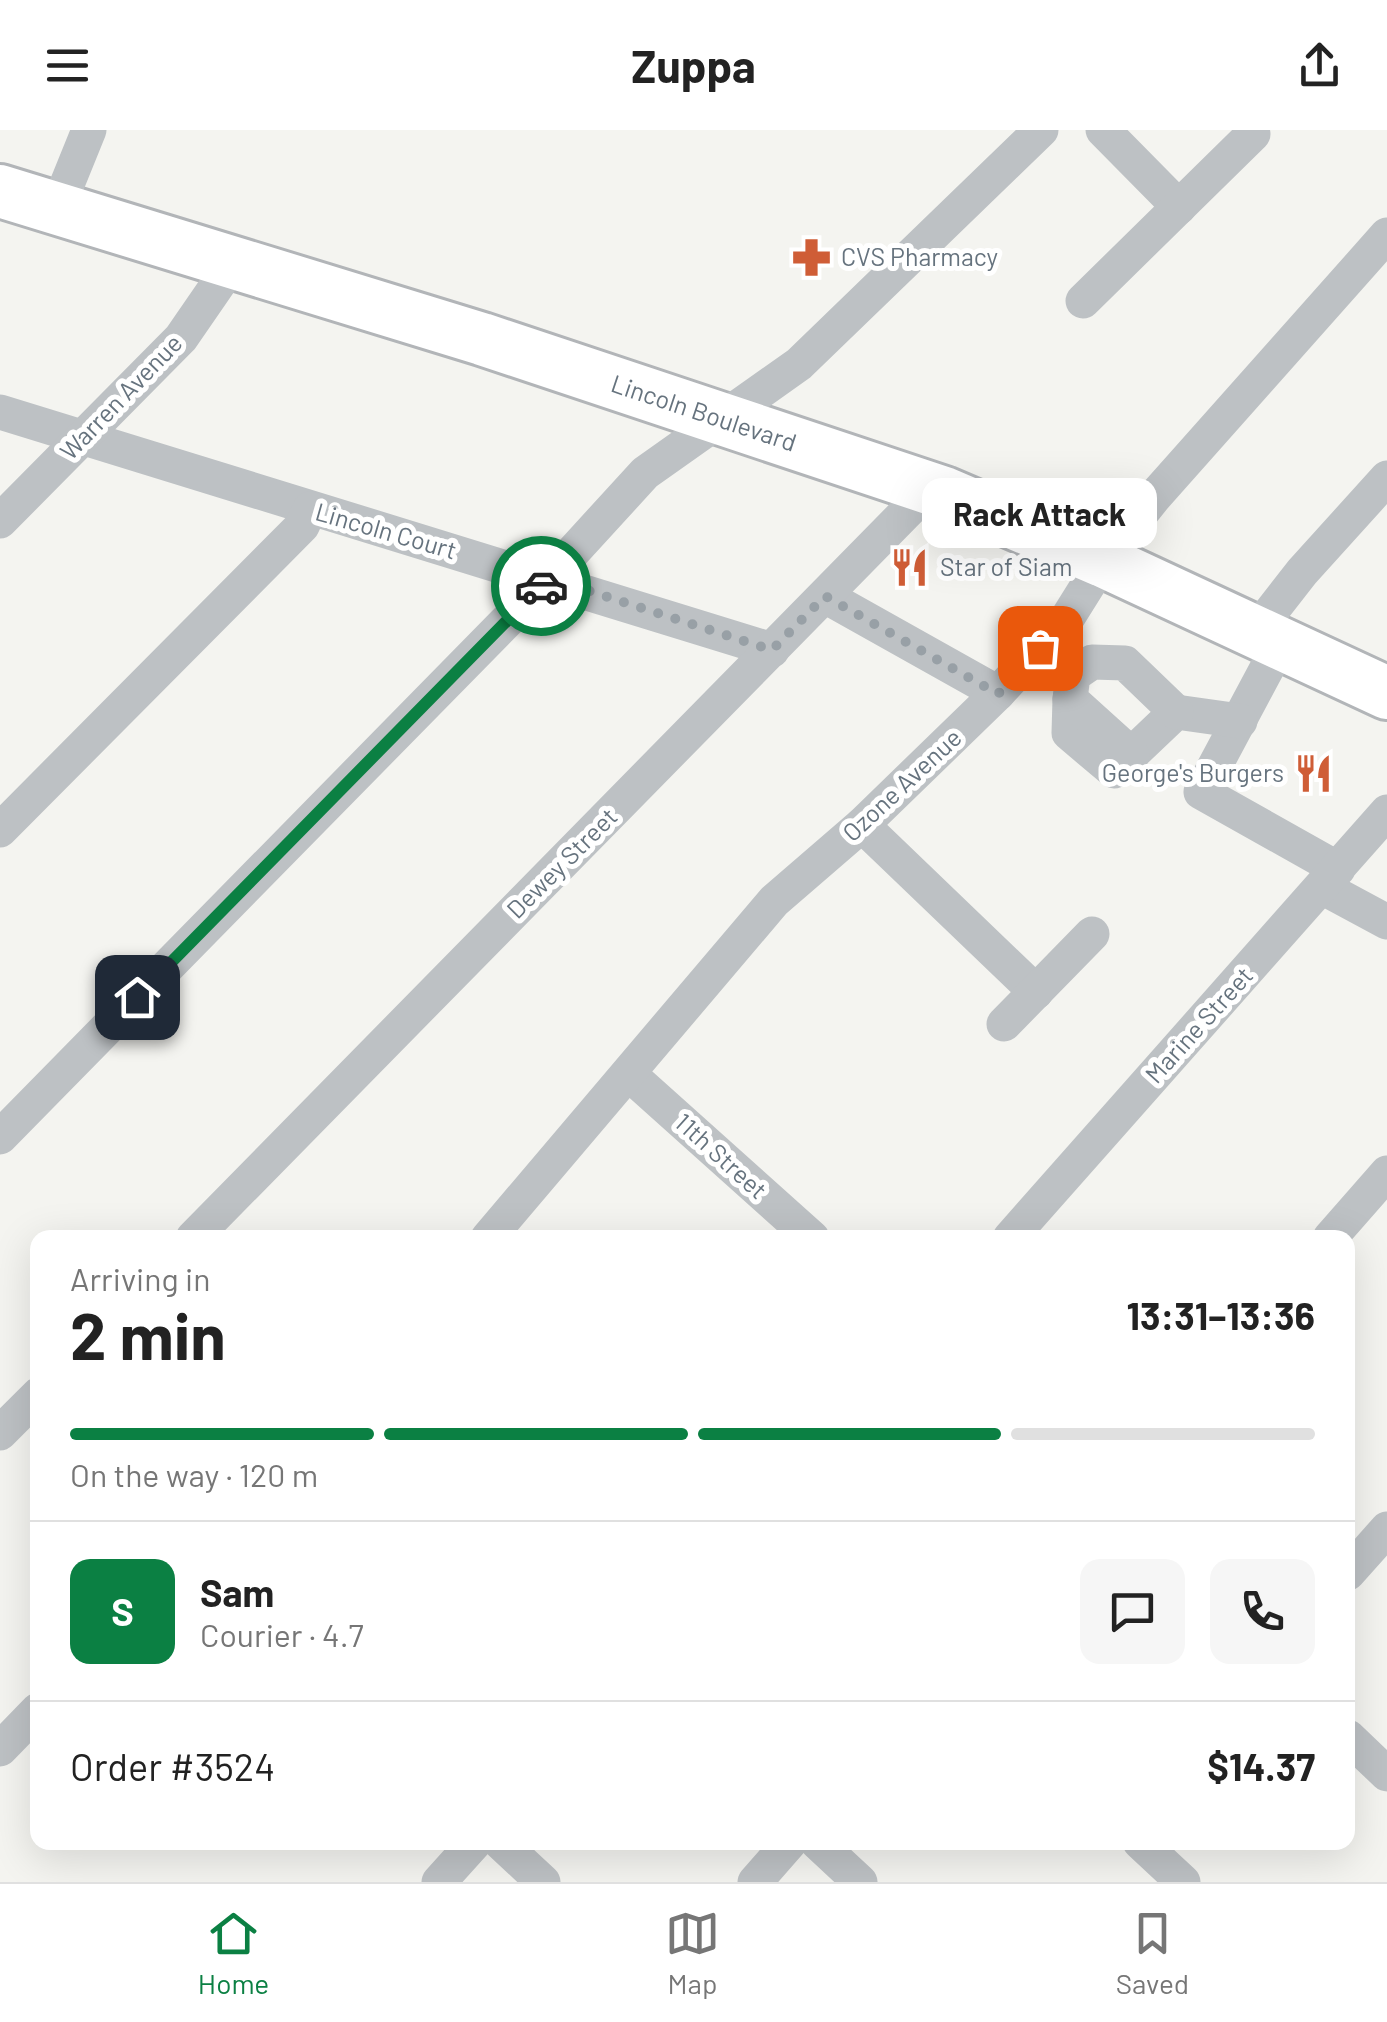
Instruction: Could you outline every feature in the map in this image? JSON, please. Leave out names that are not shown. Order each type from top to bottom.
[{"type":"highway","name":"Lincoln Boulevard","points":[[0,191],[720,416],[937,491],[1103,561],[1387,693]]},
{"type":"street","points":[[57,209],[89,130]]},
{"type":"street","points":[[0,1137],[549,578],[645,473],[720,416],[799,364],[1041,130]]},
{"type":"street","points":[[1103,130],[1179,207]]},
{"type":"street","points":[[1083,301],[1253,134]]},
{"type":"street","name":"Ozone Avenue","points":[[495,1230],[774,900],[862,825],[998,694],[1068,617],[1103,561],[1155,496],[1387,236]]},
{"type":"street","name":"Warren Avenue","points":[[0,521],[181,338],[232,264]]},
{"type":"street","name":"Lincoln Court","points":[[0,412],[310,509],[549,578],[772,650]]},
{"type":"street","points":[[1387,478],[1268,636],[1244,712],[1201,792],[1330,878],[1387,922]]},
{"type":"street","name":"Dewey Street","points":[[201,1230],[825,596],[937,491]]},
{"type":"street","points":[[0,830],[302,526],[310,509]]},
{"type":"street","points":[[825,596],[998,694]]},
{"type":"street","points":[[1040,648],[1155,733]]},
{"type":"street","points":[[1078,679],[1068,734],[1114,771],[1155,733],[1244,712]]},
{"type":"street","name":"Marine Street","points":[[1017,1230],[1387,812]]},
{"type":"street","points":[[862,825],[1036,992]]},
{"type":"street","points":[[1004,1024],[1092,934]]},
{"type":"street","name":"11th Street","points":[[629,1074],[803,1230]]},
{"type":"street","points":[[1337,1230],[1387,1173]]},
{"type":"street","points":[[0,1433],[30,1403]]},
{"type":"street","points":[[1355,1565],[1387,1529]]},
{"type":"street","points":[[0,1749],[30,1718]]},
{"type":"street","points":[[1355,1744],[1387,1774]]},
{"type":"street","points":[[439,1882],[468,1850]]},
{"type":"street","points":[[509,1850],[543,1882]]},
{"type":"street","points":[[754,1882],[783,1850]]},
{"type":"street","points":[[826,1850],[860,1882]]},
{"type":"street","points":[[1149,1850],[1183,1882]]},
{"type":"way so far","points":[[541,586],[549,578],[772,650],[825,596],[998,694],[1040,648]]},
{"type":"place","name":"CVS Pharmacy","points":[[811,257]]},
{"type":"place","name":"Star of Siam","points":[[910,567]]},
{"type":"place","name":"Rack Attack","points":[[1040,648]]},
{"type":"place","name":"George's Burgers","points":[[1314,773]]},
{"type":"route","points":[[137,997],[541,586]]}]
